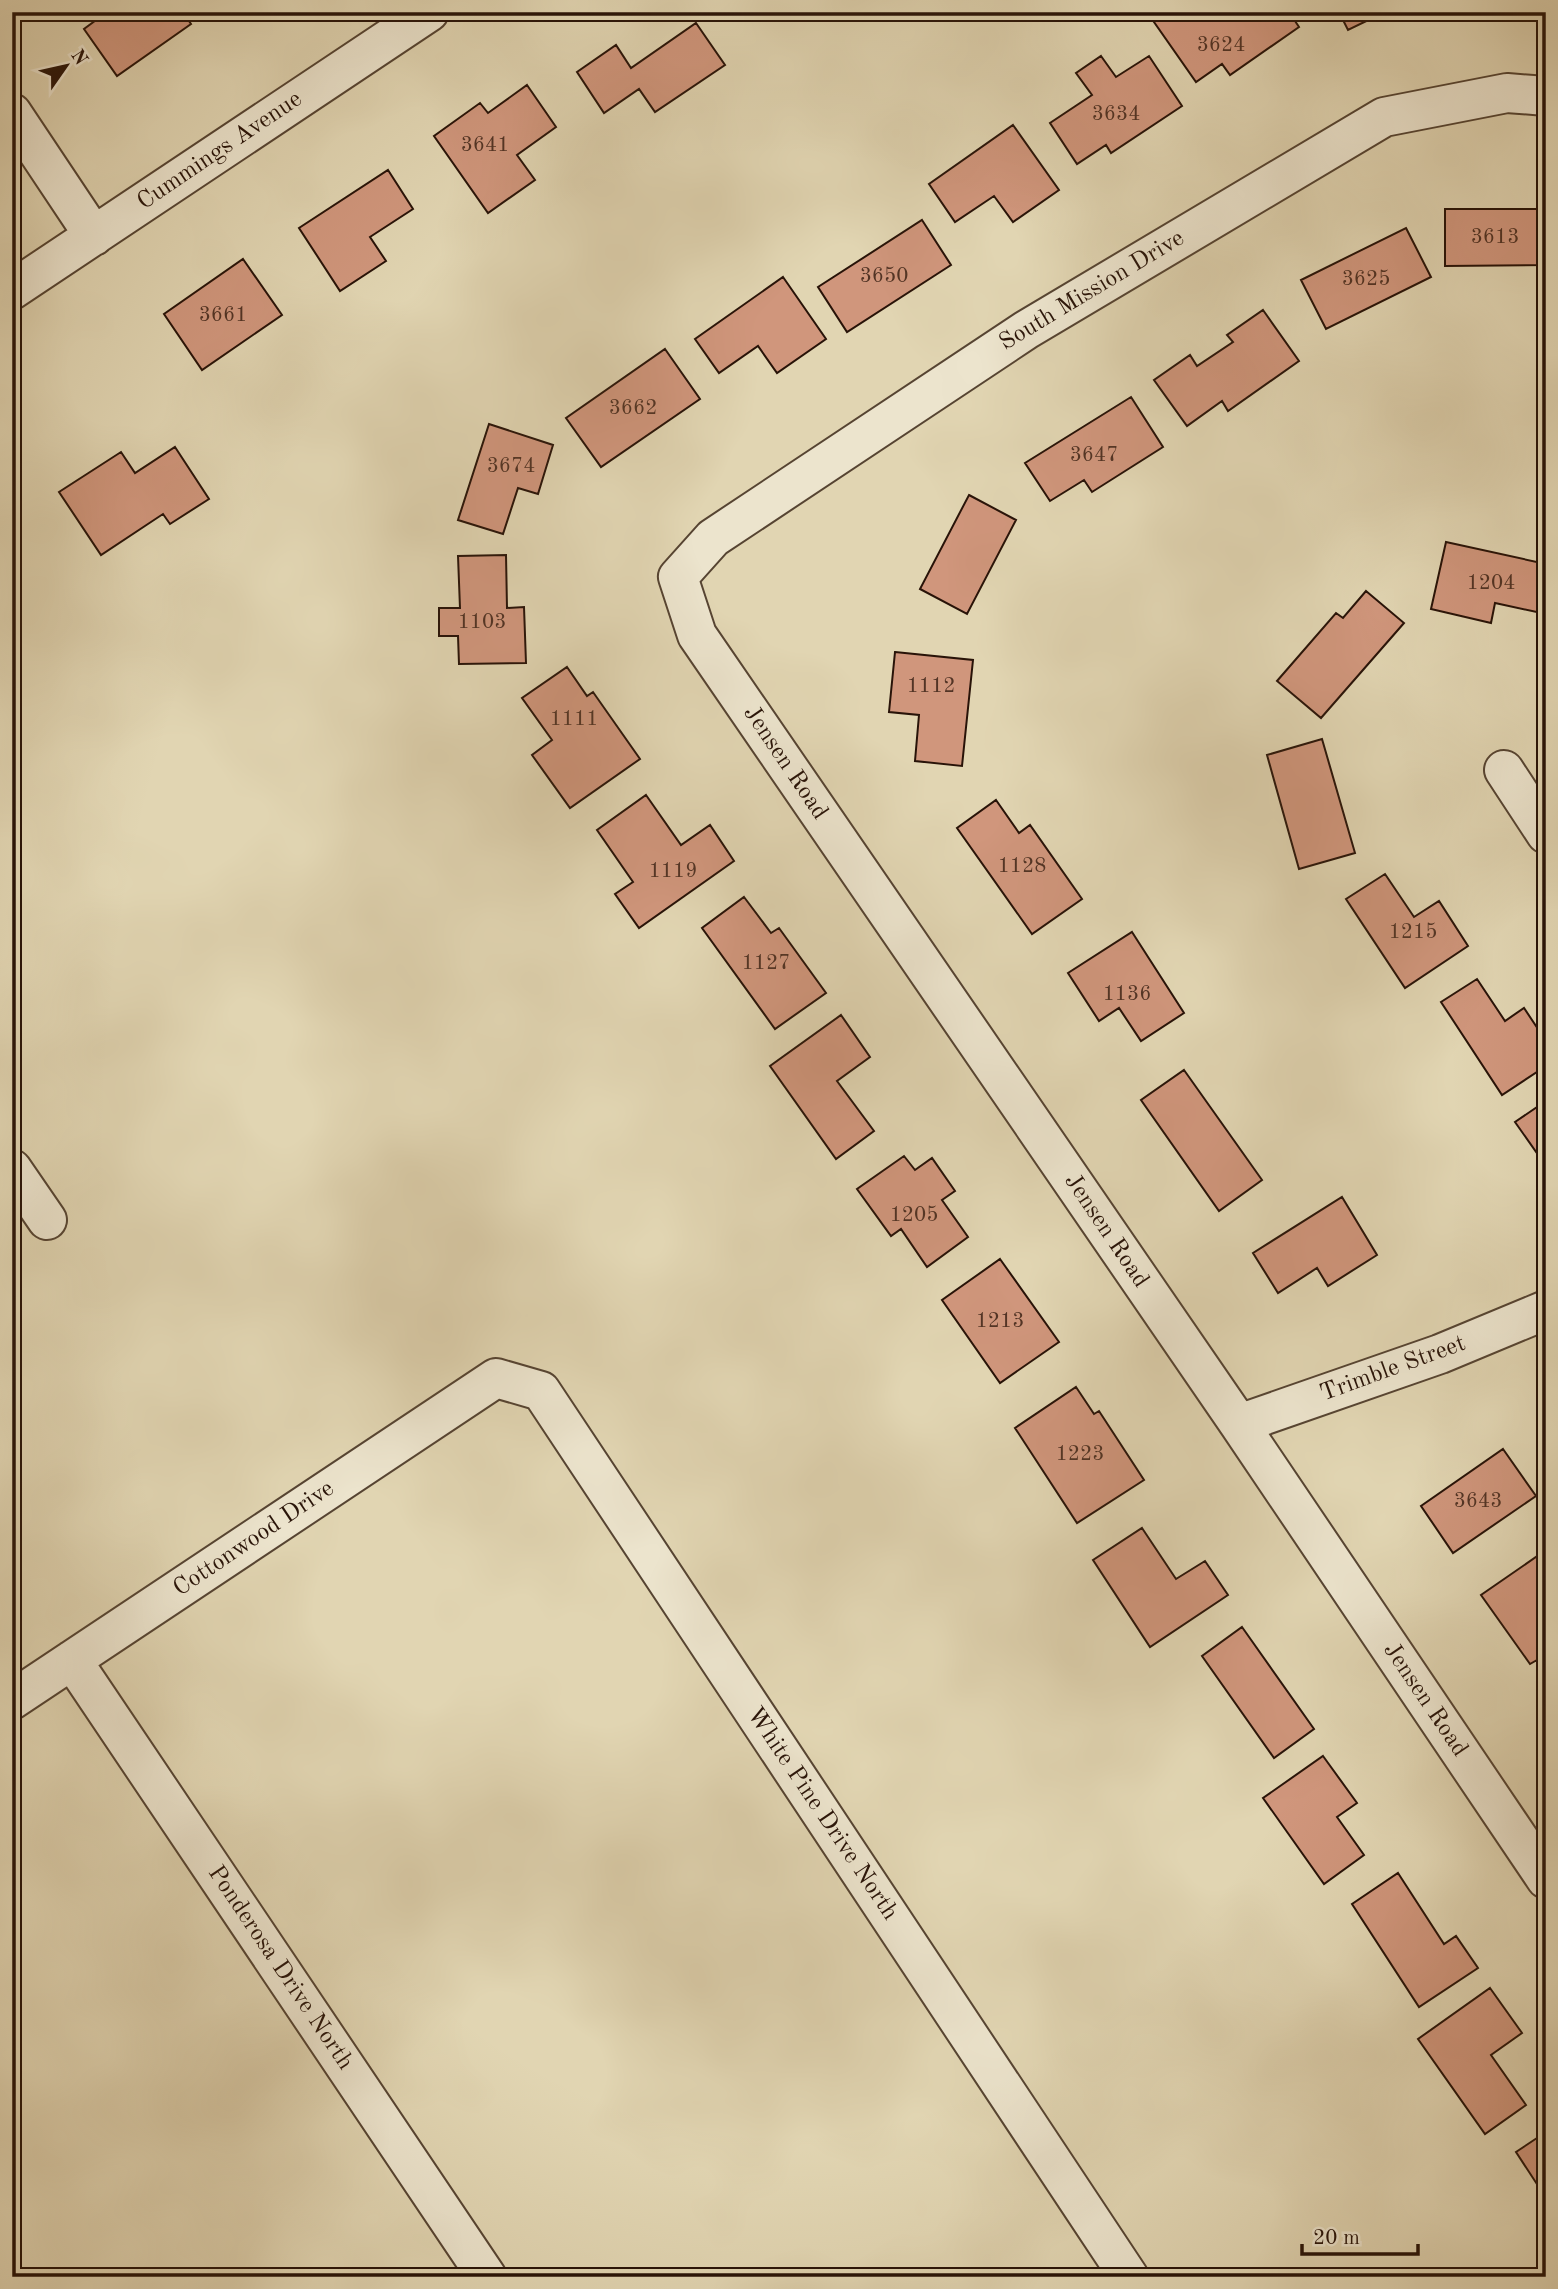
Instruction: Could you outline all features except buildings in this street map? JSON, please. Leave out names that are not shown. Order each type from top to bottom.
[{"type":"street","name":"Cummings Avenue","points":[[12,290],[429,12]]},
{"type":"street","name":"South Mission Drive","points":[[678,577],[713,538],[1014,337],[1384,117],[1507,93],[1546,96]]},
{"type":"street","points":[[12,113],[94,236]]},
{"type":"street","name":"Jensen Road","points":[[678,577],[697,635],[1239,1424],[1546,1879]]},
{"type":"street","points":[[1504,770],[1546,834]]},
{"type":"street","points":[[12,1169],[47,1220]]},
{"type":"street","name":"Trimble Street","points":[[1239,1424],[1440,1354],[1546,1310]]},
{"type":"street","name":"Cottonwood Drive","points":[[12,1700],[496,1378]]},
{"type":"street","name":"White Pine Drive North","points":[[496,1378],[541,1391],[1129,2277]]},
{"type":"street","name":"Ponderosa Drive North","points":[[72,1660],[487,2277]]}]
